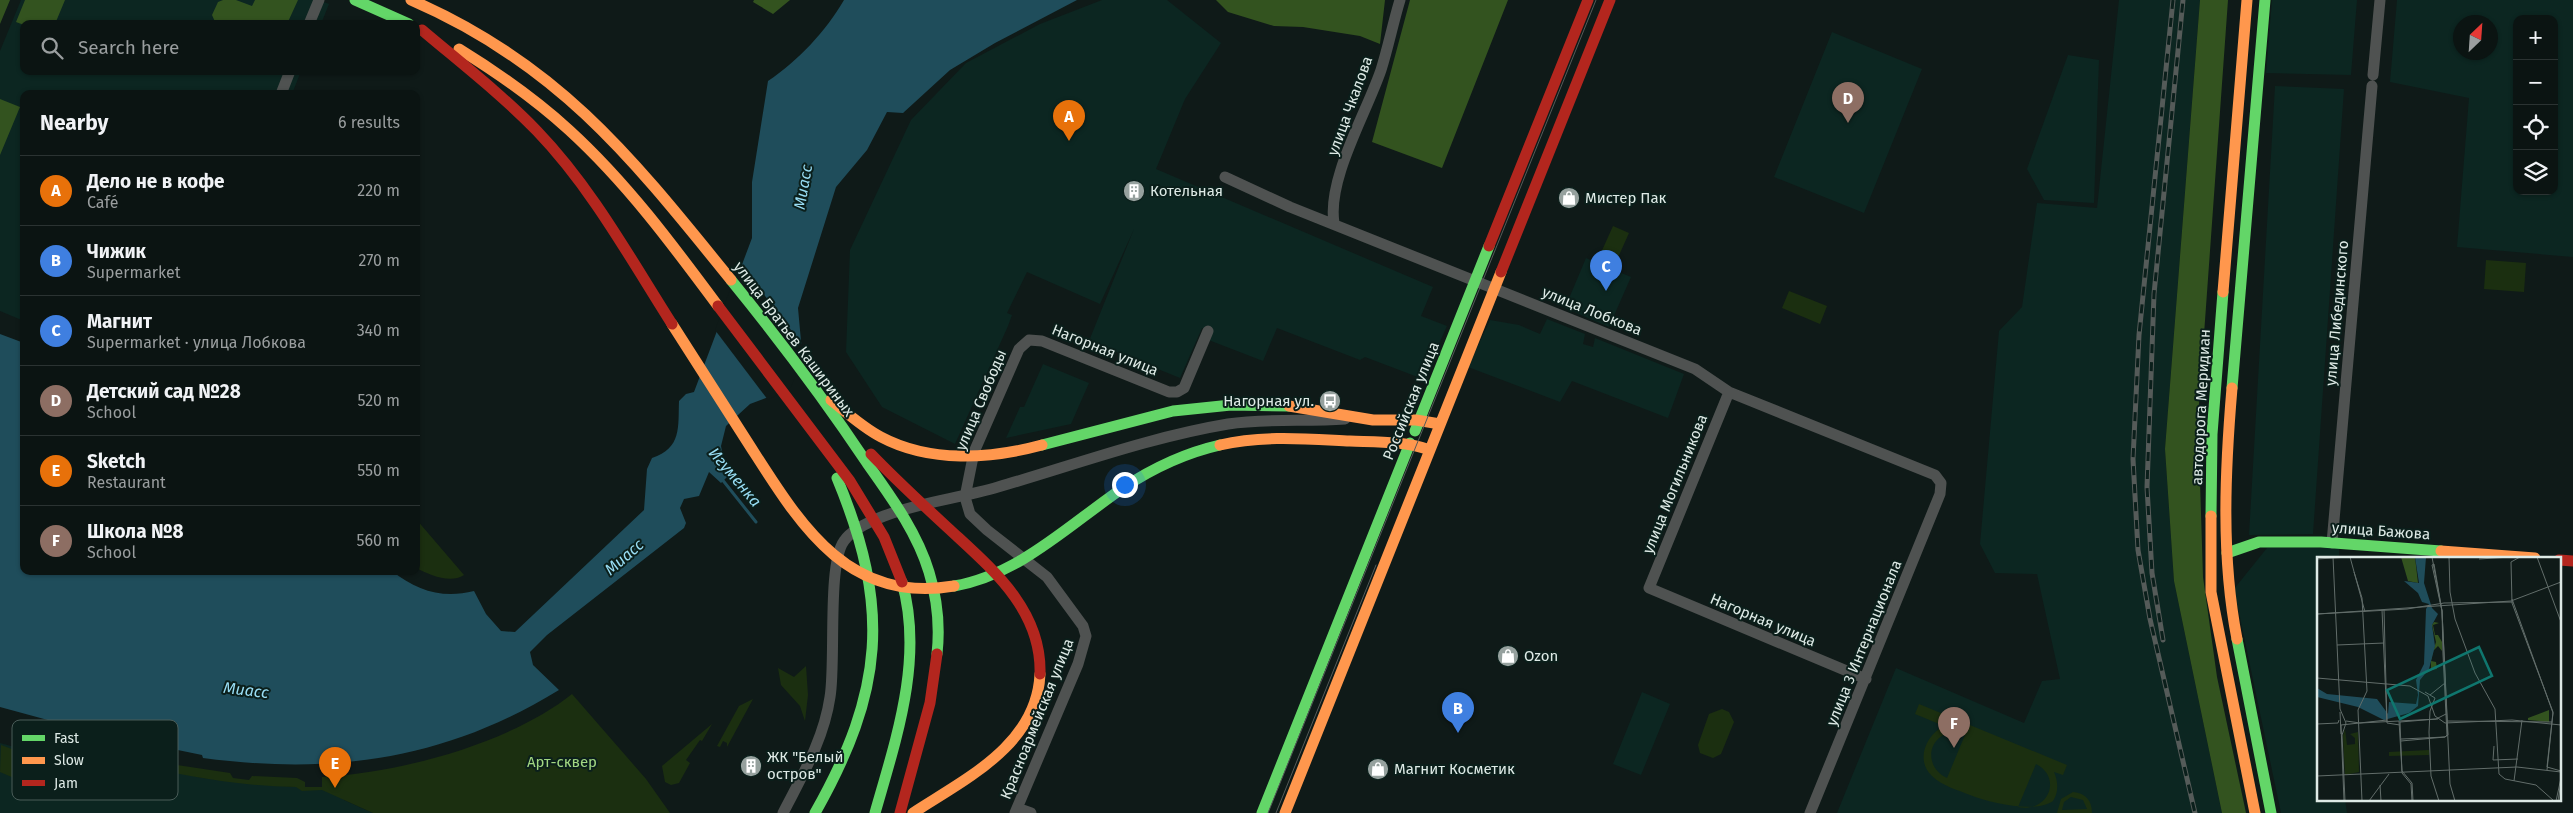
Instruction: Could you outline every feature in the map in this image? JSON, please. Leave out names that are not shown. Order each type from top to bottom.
[{"type":"main road","points":[[355,0],[400,20]]},
{"type":"main road","name":"улица Братьев Кашириных","points":[[411,0],[492,41],[546,78],[573,101],[625,152],[711,256],[810,382],[912,533],[926,562],[934,590],[939,647],[936,676],[900,813]]},
{"type":"main road","name":"Российская улица","points":[[1262,813],[1588,0]]},
{"type":"main road","points":[[1285,813],[1610,0]]},
{"type":"main road","name":"автодорога Меридиан","points":[[2246,0],[2212,434],[2210,554],[2211,592],[2217,632],[2255,813]]},
{"type":"main road","name":"автодорога Меридиан","points":[[2266,0],[2229,428],[2227,553],[2229,590],[2236,637],[2271,813]]},
{"type":"main road","points":[[420,30],[480,62],[504,78],[556,118],[608,169],[672,246],[879,525],[900,571],[909,612],[912,644],[907,691],[875,813]]},
{"type":"main road","points":[[420,30],[469,69],[528,122],[569,168],[604,217],[791,510],[823,548],[843,564],[864,575],[886,584],[924,590],[948,589],[972,584],[1016,563],[1123,488],[1157,468],[1187,454],[1224,443],[1260,438],[1300,438],[1410,442],[1430,450]]},
{"type":"main road","points":[[810,382],[855,420],[889,441],[928,454],[961,458],[1010,453],[1138,418],[1209,407],[1271,405],[1328,411],[1357,418],[1440,424]]},
{"type":"main road","points":[[840,424],[998,576],[1025,610],[1038,638],[1041,658],[1040,688],[1031,712],[1018,734],[982,767],[912,813]]},
{"type":"main road","points":[[812,434],[844,493],[857,532],[865,559],[874,624],[870,685],[859,728],[842,767],[815,813]]},
{"type":"main road","name":"улица Бажова","points":[[2227,553],[2259,542],[2332,543],[2521,557]]},
{"type":"main road","points":[[2560,560],[2573,561]]},
{"type":"main road","points":[[1321,669],[1340,676]]},
{"type":"street","points":[[311,20],[319,0]]},
{"type":"street","name":"улица Чкалова","points":[[1334,223],[1332,208],[1340,175],[1381,70],[1400,0]]},
{"type":"street","name":"улица Либединского","points":[[2332,543],[2380,0]]},
{"type":"street","points":[[283,90],[288,75]]},
{"type":"street","name":"улица Лобкова","points":[[1225,177],[1290,207],[1695,369],[1729,392],[1928,470],[1941,483]]},
{"type":"street","name":"Нагорная улица","points":[[1029,340],[1042,341],[1169,392],[1177,392],[1184,388],[1208,331]]},
{"type":"street","name":"улица Свободы","points":[[965,497],[974,452],[1019,349],[1029,340]]},
{"type":"street","name":"улица Могильникова","points":[[1649,588],[1729,392]]},
{"type":"street","points":[[783,813],[815,748],[828,710],[833,672],[834,581],[839,554],[844,541],[863,525],[886,515],[965,497],[1141,444],[1223,425],[1255,421],[1357,418]]},
{"type":"street","name":"улица 3 Интернационала","points":[[1810,813],[1940,494],[1941,483]]},
{"type":"street","name":"Красноармейская улица","points":[[965,497],[970,514],[987,530],[1047,577],[1083,626],[1086,636],[1075,671],[1016,810]]},
{"type":"street","name":"Нагорная улица","points":[[1649,588],[1866,679]]},
{"type":"street","points":[[1016,810],[1031,813]]},
{"type":"shaded area","points":[[21,0],[319,0],[329,4],[323,20],[20,20],[20,75],[299,75],[294,90],[20,90],[20,319],[0,311],[0,51]]},
{"type":"shaded area","points":[[1102,0],[1167,0],[1221,43],[1185,99],[1156,169],[1433,287],[1421,316],[1447,326],[1423,379],[1365,357],[1360,360],[1277,328],[1263,361],[1206,339],[1208,331],[1202,328],[1180,378],[1089,341],[1134,229],[1100,304],[1027,272],[1007,313],[1012,315],[1008,326],[955,444],[882,407],[846,352],[850,250],[911,120],[966,63],[1040,24]]},
{"type":"shaded area","points":[[2119,0],[2200,0],[2165,449],[2174,581],[2222,813],[1837,813],[1896,668],[2024,723],[2042,681],[2060,679],[2037,574],[1995,573],[1980,544],[1999,331],[2022,307],[2037,203],[2097,208]]},
{"type":"shaded area","points":[[2272,0],[2357,0],[2351,75],[2266,73]]},
{"type":"shaded area","points":[[2397,0],[2573,0],[2573,257],[2457,247],[2469,98],[2390,82]]},
{"type":"shaded area","points":[[1832,32],[1922,69],[1864,213],[1774,177]]},
{"type":"shaded area","points":[[2068,55],[2099,60],[2094,203],[2044,200],[2027,169]]},
{"type":"shaded area","points":[[2275,86],[2344,89],[2313,534],[2249,535]]},
{"type":"shaded area","points":[[1586,258],[1631,277],[1609,327],[1565,308]]},
{"type":"shaded area","points":[[1547,319],[1585,334],[1583,344],[1593,347],[1595,338],[1684,374],[1668,418],[1572,381],[1560,402],[1468,367],[1490,320],[1519,325],[1540,334]]},
{"type":"shaded area","points":[[1043,364],[1089,383],[1071,424],[1006,438],[1020,407],[1024,407]]},
{"type":"shaded area","points":[[2267,548],[2339,548],[2339,557],[2317,557],[2317,800],[2345,800],[2347,813],[2281,813],[2234,589]]},
{"type":"shaded area","points":[[1642,692],[1670,704],[1641,775],[1613,764]]},
{"type":"shaded area","points":[[0,743],[12,746],[12,800],[178,800],[178,772],[203,778],[293,787],[323,787],[345,797],[344,800],[373,813],[0,813]]},
{"type":"green space","points":[[0,0],[10,0],[0,24]]},
{"type":"green space","points":[[25,0],[65,0],[57,20],[20,20],[20,24],[16,22]]},
{"type":"green space","points":[[236,0],[252,6],[255,0],[298,0],[289,20],[214,20],[212,15],[218,2]]},
{"type":"green space","points":[[754,0],[790,0],[773,14],[753,2]]},
{"type":"green space","points":[[1216,0],[1385,0],[1380,44],[1360,36],[1303,27],[1274,26],[1228,12]]},
{"type":"green space","points":[[1410,0],[1508,0],[1442,168],[1372,142]]},
{"type":"green space","points":[[2200,0],[2228,0],[2198,418],[2203,577],[2217,677],[2246,813],[2222,813],[2174,581],[2165,449]]},
{"type":"green space","points":[[0,99],[20,107],[0,155]]},
{"type":"green space","points":[[1613,226],[1629,233],[1616,262],[1600,255]]},
{"type":"green space","points":[[2486,260],[2526,263],[2524,292],[2484,289]]},
{"type":"green space","points":[[1789,291],[1827,306],[1820,324],[1782,308]]},
{"type":"green space","points":[[420,524],[464,575],[453,579],[434,576],[420,570]]},
{"type":"green space","points":[[806,666],[808,695],[805,721],[800,706],[781,685],[778,668],[794,677]]},
{"type":"green space","name":"Арт-сквер","points":[[572,694],[646,779],[670,813],[373,813],[322,790],[302,791],[296,787],[247,784],[178,774],[178,765],[230,773],[233,778],[249,780],[252,776],[297,778],[305,782],[305,787],[322,787],[322,777],[353,774],[419,762],[487,741],[547,711]]},
{"type":"green space","points":[[753,699],[727,747],[727,743],[723,741],[720,747],[717,746],[739,706]]},
{"type":"green space","points":[[1919,704],[2067,765],[2063,775],[2054,772],[2057,786],[2053,801],[2046,805],[2031,807],[2044,800],[2050,785],[2049,777],[2036,764],[2018,806],[1979,798],[1940,782],[1927,770],[1924,756],[1925,748],[1932,735],[1944,726],[1915,714]],"holes":[[[1955,732],[1965,735],[1947,778],[1939,773],[1934,766],[1932,752],[1939,738]]]},
{"type":"green space","points":[[1722,709],[1729,712],[1734,722],[1721,754],[1713,758],[1700,753],[1698,745],[1709,714]]},
{"type":"green space","points":[[712,724],[702,741],[700,740],[686,760],[690,763],[679,783],[671,785],[665,782],[662,766]]},
{"type":"green space","points":[[1,745],[12,749],[12,777],[0,772]]},
{"type":"green space","points":[[2073,792],[2081,794],[2089,801],[2092,813],[2057,813],[2061,799]],"holes":[[[2071,797],[2083,800],[2087,809],[2062,810],[2064,802]]]},
{"type":"water","name":"Миасс","points":[[844,0],[1077,0],[995,43],[950,70],[903,113],[887,112],[867,150],[836,187],[798,308],[802,352],[771,396],[750,404],[726,426],[721,446],[727,477],[721,483],[709,472],[699,496],[684,499],[680,508],[686,523],[684,528],[547,635],[530,652],[533,665],[559,690],[516,714],[474,733],[431,747],[387,757],[343,762],[297,764],[251,763],[203,758],[202,755],[178,750],[178,720],[48,720],[0,707],[0,334],[20,342],[20,575],[397,575],[411,584],[431,592],[452,594],[474,591],[486,614],[501,631],[515,632],[644,510],[647,469],[652,458],[669,449],[676,436],[679,401],[686,394],[694,392],[752,238],[752,182],[768,81],[810,45],[837,12]]},
{"type":"pier","points":[[740,263],[804,347],[805,352],[791,387],[768,400],[715,330]]},
{"type":"waterway","name":"Игуменка","points":[[721,478],[756,522]]},
{"type":"tram line","points":[[1268,813],[1596,0]]},
{"type":"tram line","points":[[1276,813],[1376,565]]},
{"type":"railway","points":[[2173,0],[2139,335],[2133,459],[2138,550],[2150,619],[2195,813]]},
{"type":"railway","points":[[2163,640],[2152,573],[2147,487],[2154,294],[2183,0]]},
{"type":"traffic: fast","points":[[355,0],[400,20]]},
{"type":"traffic: fast","points":[[2232,388],[2265,0]]},
{"type":"traffic: fast","points":[[1415,431],[1489,246]]},
{"type":"traffic: fast","points":[[731,280],[818,393],[885,489],[918,543],[934,592],[938,623],[937,654]]},
{"type":"traffic: fast","points":[[2211,516],[2212,434],[2223,292]]},
{"type":"traffic: fast","points":[[1042,445],[1173,411],[1231,405],[1289,406]]},
{"type":"traffic: fast","points":[[1262,813],[1410,443]]},
{"type":"traffic: fast","points":[[954,586],[978,580],[1022,560],[1123,488],[1146,474],[1194,452],[1220,445]]},
{"type":"traffic: fast","points":[[815,813],[838,769],[855,727],[867,688],[872,648],[872,609],[866,568],[854,525],[837,478]]},
{"type":"traffic: fast","points":[[2227,553],[2259,542],[2321,542],[2441,551]]},
{"type":"traffic: fast","points":[[875,813],[899,728],[909,669],[908,611],[902,582]]},
{"type":"traffic: fast","points":[[2237,639],[2271,813]]},
{"type":"traffic: slow","points":[[411,0],[463,25],[510,54],[551,85],[590,119],[626,155],[731,280]]},
{"type":"traffic: slow","points":[[2223,292],[2247,0]]},
{"type":"traffic: slow","points":[[459,49],[530,97],[590,150],[648,214],[718,306]]},
{"type":"traffic: slow","points":[[1220,445],[1252,440],[1301,439],[1391,442],[1430,450],[1501,272]]},
{"type":"traffic: slow","points":[[672,324],[788,503],[808,529],[831,552],[856,570],[884,583],[917,588],[954,586]]},
{"type":"traffic: slow","points":[[2232,388],[2226,482],[2226,514],[2228,577],[2237,639]]},
{"type":"traffic: slow","points":[[831,400],[874,433],[900,445],[920,451],[940,455],[981,455],[1022,450],[1042,445]]},
{"type":"traffic: slow","points":[[1289,406],[1373,420],[1416,420],[1440,424]]},
{"type":"traffic: slow","points":[[1285,813],[1430,450]]},
{"type":"traffic: slow","points":[[2211,516],[2211,592],[2255,813]]},
{"type":"traffic: slow","points":[[2441,551],[2522,557]]},
{"type":"traffic: slow","points":[[913,813],[975,773],[1012,740],[1026,721],[1036,699],[1040,674]]},
{"type":"traffic: jam","points":[[1489,246],[1588,0]]},
{"type":"traffic: jam","points":[[1501,272],[1610,0]]},
{"type":"traffic: jam","points":[[422,30],[509,104],[557,153],[609,224],[672,324]]},
{"type":"traffic: jam","points":[[718,306],[850,481],[884,537],[902,582]]},
{"type":"traffic: jam","points":[[871,454],[981,559],[1011,592],[1033,629],[1038,651],[1040,674]]},
{"type":"traffic: jam","points":[[2560,560],[2573,561]]},
{"type":"traffic: jam","points":[[900,813],[930,703],[937,654]]},
{"type":"place","name":"Детский сад №28","points":[[1848,123]]},
{"type":"place","name":"Дело не в кофе","points":[[1069,141]]},
{"type":"place","name":"Котельная","points":[[1134,191]]},
{"type":"place","name":"Мистер Пак","points":[[1569,198]]},
{"type":"place","name":"Магнит","points":[[1606,291]]},
{"type":"place","name":"Нагорная ул.","points":[[1330,401]]},
{"type":"place","name":"Ozon","points":[[1508,656]]},
{"type":"place","name":"Чижик","points":[[1458,733]]},
{"type":"place","name":"Школа №8","points":[[1954,748]]},
{"type":"place","name":"ЖК \"Белый остров\"","points":[[751,766]]},
{"type":"place","name":"Магнит Косметик","points":[[1378,769]]},
{"type":"place","name":"Sketch","points":[[335,788]]}]
